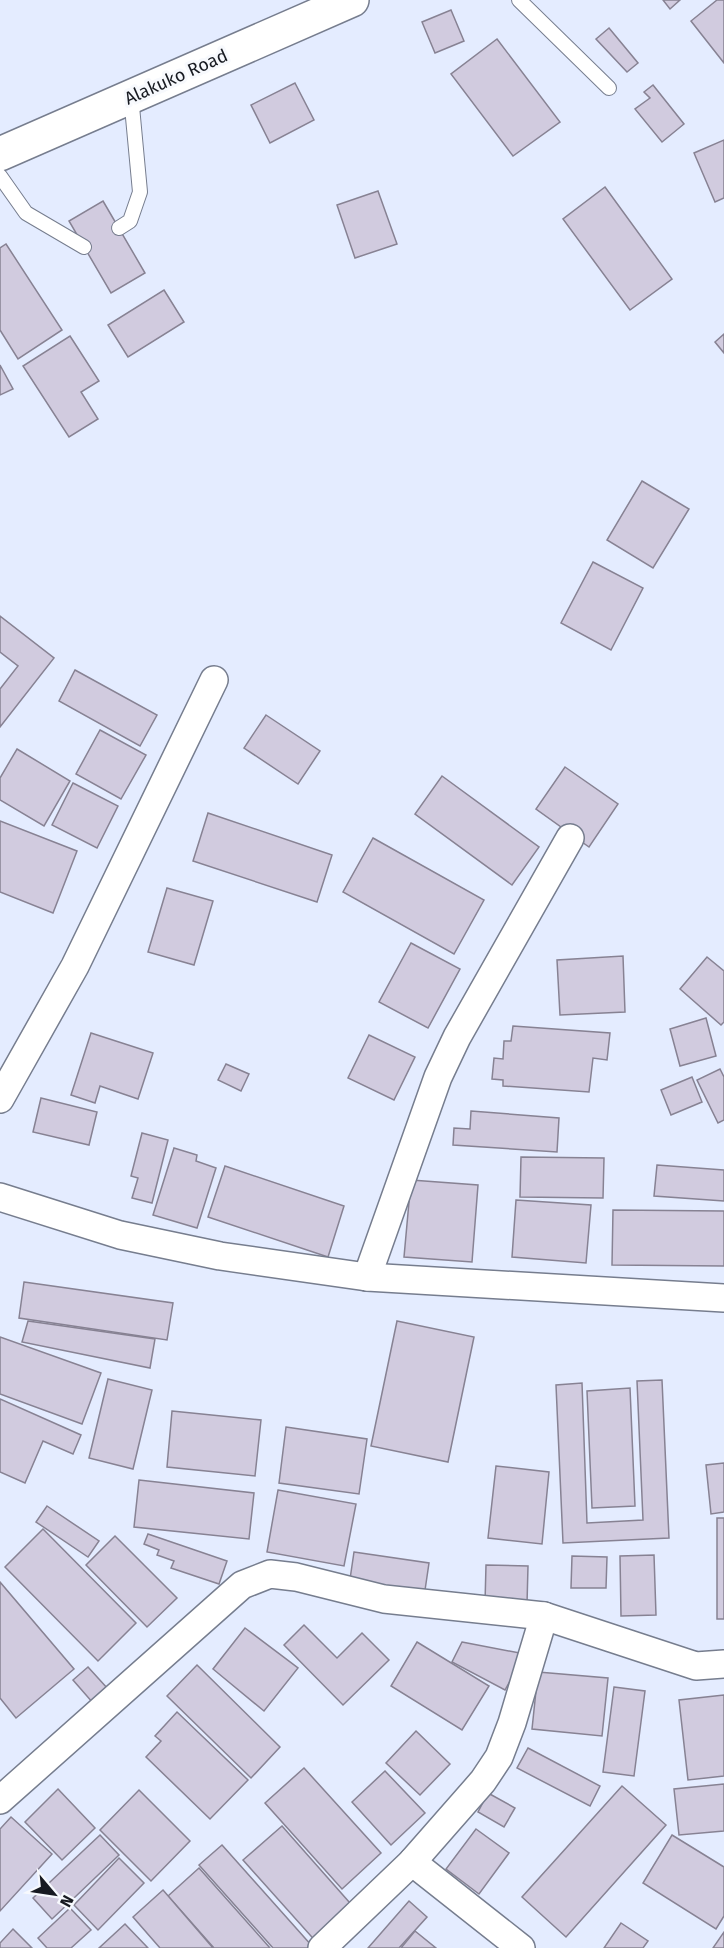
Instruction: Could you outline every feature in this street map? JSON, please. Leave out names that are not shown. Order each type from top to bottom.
[{"type":"main road","name":"Alakuko Road","points":[[0,154],[352,0]]},
{"type":"street","points":[[0,1099],[75,966],[214,680]]},
{"type":"street","points":[[367,1277],[438,1077],[457,1037],[570,838]]},
{"type":"street","points":[[3,1206],[120,1235],[220,1256],[367,1277],[724,1298]]},
{"type":"street","points":[[0,1800],[242,1585],[270,1574],[296,1577],[384,1599],[544,1616],[696,1666],[724,1664]]},
{"type":"street","points":[[322,1948],[411,1862],[483,1781],[499,1757],[512,1723],[544,1616]]},
{"type":"street","points":[[411,1862],[521,1948]]},
{"type":"lane","points":[[519,0],[609,88]]},
{"type":"lane","points":[[118,228],[130,221],[140,192],[131,96]]},
{"type":"lane","points":[[0,176],[26,213],[84,247]]},
{"type":"building","points":[[663,0],[680,0],[670,9]]},
{"type":"building","points":[[717,0],[724,0],[724,63],[691,21]]},
{"type":"building","points":[[451,10],[464,41],[435,53],[422,22]]},
{"type":"building","points":[[609,28],[638,63],[627,72],[596,39]]},
{"type":"building","points":[[497,39],[560,122],[513,156],[451,74]]},
{"type":"building","points":[[295,83],[314,120],[270,143],[251,105]]},
{"type":"building","points":[[653,85],[684,124],[662,142],[635,109],[650,98],[644,92]]},
{"type":"building","points":[[724,140],[724,198],[715,202],[694,153]]},
{"type":"building","points":[[605,187],[672,279],[630,310],[563,219]]},
{"type":"building","points":[[378,191],[397,244],[355,258],[337,205]]},
{"type":"building","points":[[103,201],[145,273],[111,293],[69,221]]},
{"type":"building","points":[[6,244],[62,330],[18,359],[0,330],[0,248]]},
{"type":"building","points":[[164,290],[184,322],[128,357],[108,325]]},
{"type":"building","points":[[724,334],[724,353],[715,342]]},
{"type":"building","points":[[70,336],[99,381],[81,392],[98,419],[69,437],[23,366]]},
{"type":"building","points":[[0,365],[13,389],[0,395]]},
{"type":"building","points":[[642,481],[689,509],[653,568],[607,540]]},
{"type":"building","points":[[593,562],[643,588],[611,650],[561,623]]},
{"type":"building","points":[[0,616],[54,658],[0,727],[0,689],[18,666],[0,652]]},
{"type":"building","points":[[75,670],[157,715],[140,746],[59,701]]},
{"type":"building","points":[[266,715],[320,751],[298,784],[244,748]]},
{"type":"building","points":[[100,730],[146,755],[121,799],[76,774]]},
{"type":"building","points":[[17,749],[70,781],[44,826],[0,800],[0,778]]},
{"type":"building","points":[[565,767],[618,804],[589,847],[536,809]]},
{"type":"building","points":[[442,776],[539,847],[512,885],[415,814]]},
{"type":"building","points":[[73,783],[118,806],[97,848],[52,825]]},
{"type":"building","points":[[208,813],[332,855],[317,902],[193,861]]},
{"type":"building","points":[[0,821],[77,851],[53,913],[0,892]]},
{"type":"building","points":[[373,838],[484,900],[454,954],[343,892]]},
{"type":"building","points":[[167,888],[213,901],[194,965],[148,952]]},
{"type":"building","points":[[411,943],[460,969],[428,1028],[379,1002]]},
{"type":"building","points":[[623,956],[625,1012],[560,1015],[557,960]]},
{"type":"building","points":[[707,957],[724,971],[724,1022],[721,1025],[680,989]]},
{"type":"building","points":[[706,1018],[716,1056],[680,1066],[670,1029]]},
{"type":"building","points":[[513,1026],[610,1033],[607,1060],[593,1058],[589,1092],[503,1086],[503,1080],[492,1079],[494,1058],[503,1059],[504,1041],[511,1041]]},
{"type":"building","points":[[91,1033],[153,1053],[138,1099],[100,1086],[95,1103],[71,1095]]},
{"type":"building","points":[[369,1035],[415,1057],[394,1100],[348,1078]]},
{"type":"building","points":[[226,1064],[249,1074],[241,1091],[218,1080]]},
{"type":"building","points":[[720,1069],[724,1077],[724,1120],[718,1123],[697,1080]]},
{"type":"building","points":[[692,1077],[702,1102],[671,1115],[661,1090]]},
{"type":"building","points":[[41,1098],[97,1112],[89,1145],[33,1132]]},
{"type":"building","points":[[471,1111],[559,1118],[557,1152],[453,1145],[454,1128],[470,1129]]},
{"type":"building","points":[[142,1133],[168,1140],[152,1203],[132,1198],[138,1178],[131,1176]]},
{"type":"building","points":[[174,1148],[197,1155],[196,1161],[216,1168],[197,1228],[153,1215]]},
{"type":"building","points":[[521,1157],[604,1158],[603,1198],[520,1197]]},
{"type":"building","points":[[657,1165],[724,1170],[724,1201],[654,1196]]},
{"type":"building","points":[[225,1166],[344,1206],[328,1257],[208,1217]]},
{"type":"building","points":[[411,1180],[478,1185],[472,1262],[404,1257]]},
{"type":"building","points":[[516,1200],[591,1205],[586,1263],[512,1257]]},
{"type":"building","points":[[613,1210],[724,1211],[724,1266],[612,1265]]},
{"type":"building","points":[[24,1282],[173,1303],[167,1340],[19,1318]]},
{"type":"building","points":[[28,1321],[155,1339],[150,1368],[22,1342]]},
{"type":"building","points":[[397,1321],[474,1337],[448,1462],[371,1446]]},
{"type":"building","points":[[0,1337],[101,1373],[82,1424],[0,1394]]},
{"type":"building","points":[[108,1379],[152,1390],[133,1469],[89,1458]]},
{"type":"building","points":[[662,1380],[669,1538],[563,1543],[556,1385],[582,1383],[587,1523],[643,1520],[637,1381]]},
{"type":"building","points":[[630,1388],[635,1506],[592,1508],[587,1391]]},
{"type":"building","points":[[0,1399],[81,1435],[73,1454],[43,1441],[25,1483],[0,1472]]},
{"type":"building","points":[[172,1411],[261,1420],[255,1476],[167,1467]]},
{"type":"building","points":[[286,1427],[367,1439],[359,1494],[279,1483]]},
{"type":"building","points":[[724,1463],[724,1512],[711,1514],[706,1465]]},
{"type":"building","points":[[496,1466],[549,1472],[542,1544],[488,1538]]},
{"type":"building","points":[[139,1480],[254,1493],[249,1539],[134,1527]]},
{"type":"building","points":[[278,1490],[356,1504],[344,1566],[267,1552]]},
{"type":"building","points":[[47,1506],[99,1541],[88,1557],[36,1522]]},
{"type":"building","points":[[717,1518],[724,1518],[724,1619],[717,1619]]},
{"type":"building","points":[[43,1529],[136,1623],[98,1661],[5,1567]]},
{"type":"building","points":[[148,1534],[227,1561],[219,1584],[171,1568],[174,1561],[157,1555],[159,1550],[144,1544]]},
{"type":"building","points":[[115,1536],[177,1598],[147,1627],[86,1565]]},
{"type":"building","points":[[354,1552],[429,1563],[424,1597],[349,1586]]},
{"type":"building","points":[[654,1555],[656,1615],[621,1616],[620,1556]]},
{"type":"building","points":[[572,1556],[607,1557],[606,1588],[571,1588]]},
{"type":"building","points":[[486,1565],[528,1566],[527,1604],[485,1603]]},
{"type":"building","points":[[0,1582],[74,1669],[16,1718],[0,1698]]},
{"type":"building","points":[[304,1625],[337,1658],[362,1633],[389,1660],[343,1705],[284,1645]]},
{"type":"building","points":[[245,1628],[298,1668],[264,1711],[213,1669]]},
{"type":"building","points":[[417,1642],[489,1686],[462,1730],[391,1686]]},
{"type":"building","points":[[462,1642],[525,1654],[505,1690],[452,1662]]},
{"type":"building","points":[[197,1665],[280,1747],[251,1778],[167,1696]]},
{"type":"building","points":[[88,1667],[108,1689],[93,1703],[73,1680]]},
{"type":"building","points":[[538,1672],[608,1678],[602,1736],[532,1729]]},
{"type":"building","points":[[614,1687],[645,1691],[634,1776],[603,1772]]},
{"type":"building","points":[[724,1695],[724,1776],[688,1780],[679,1700]]},
{"type":"building","points":[[177,1712],[248,1780],[210,1819],[146,1757],[161,1741],[155,1736]]},
{"type":"building","points":[[416,1731],[450,1764],[420,1795],[386,1763]]},
{"type":"building","points":[[528,1748],[600,1786],[590,1806],[517,1768]]},
{"type":"building","points":[[304,1768],[381,1853],[342,1889],[265,1803]]},
{"type":"building","points":[[385,1771],[425,1813],[391,1845],[352,1802]]},
{"type":"building","points":[[724,1784],[724,1831],[679,1835],[674,1789]]},
{"type":"building","points":[[622,1786],[666,1825],[566,1937],[522,1897]]},
{"type":"building","points":[[58,1789],[95,1828],[62,1860],[25,1822]]},
{"type":"building","points":[[139,1790],[190,1841],[151,1881],[100,1830]]},
{"type":"building","points":[[488,1793],[515,1808],[504,1827],[478,1812]]},
{"type":"building","points":[[11,1817],[52,1854],[0,1911],[0,1829]]},
{"type":"building","points":[[282,1826],[357,1911],[319,1945],[243,1860]]},
{"type":"building","points":[[476,1829],[509,1853],[479,1894],[446,1869]]},
{"type":"building","points":[[100,1835],[119,1855],[52,1919],[33,1898]]},
{"type":"building","points":[[672,1835],[724,1867],[724,1916],[716,1929],[643,1883]]},
{"type":"building","points":[[222,1845],[312,1946],[310,1948],[273,1948],[199,1865]]},
{"type":"building","points":[[119,1858],[144,1883],[98,1930],[74,1905]]},
{"type":"building","points":[[199,1868],[270,1948],[214,1948],[168,1896]]},
{"type":"building","points":[[163,1890],[213,1948],[160,1948],[133,1917]]},
{"type":"building","points":[[409,1901],[427,1917],[399,1948],[368,1948]]},
{"type":"building","points":[[70,1908],[91,1930],[71,1948],[47,1948],[38,1938]]},
{"type":"building","points":[[621,1923],[648,1941],[643,1948],[604,1948]]},
{"type":"building","points":[[125,1924],[148,1948],[99,1948]]},
{"type":"building","points":[[13,1929],[32,1948],[0,1948],[0,1943]]},
{"type":"building","points":[[415,1931],[436,1948],[401,1948]]},
{"type":"building","points":[[724,1932],[724,1948],[713,1948]]}]
